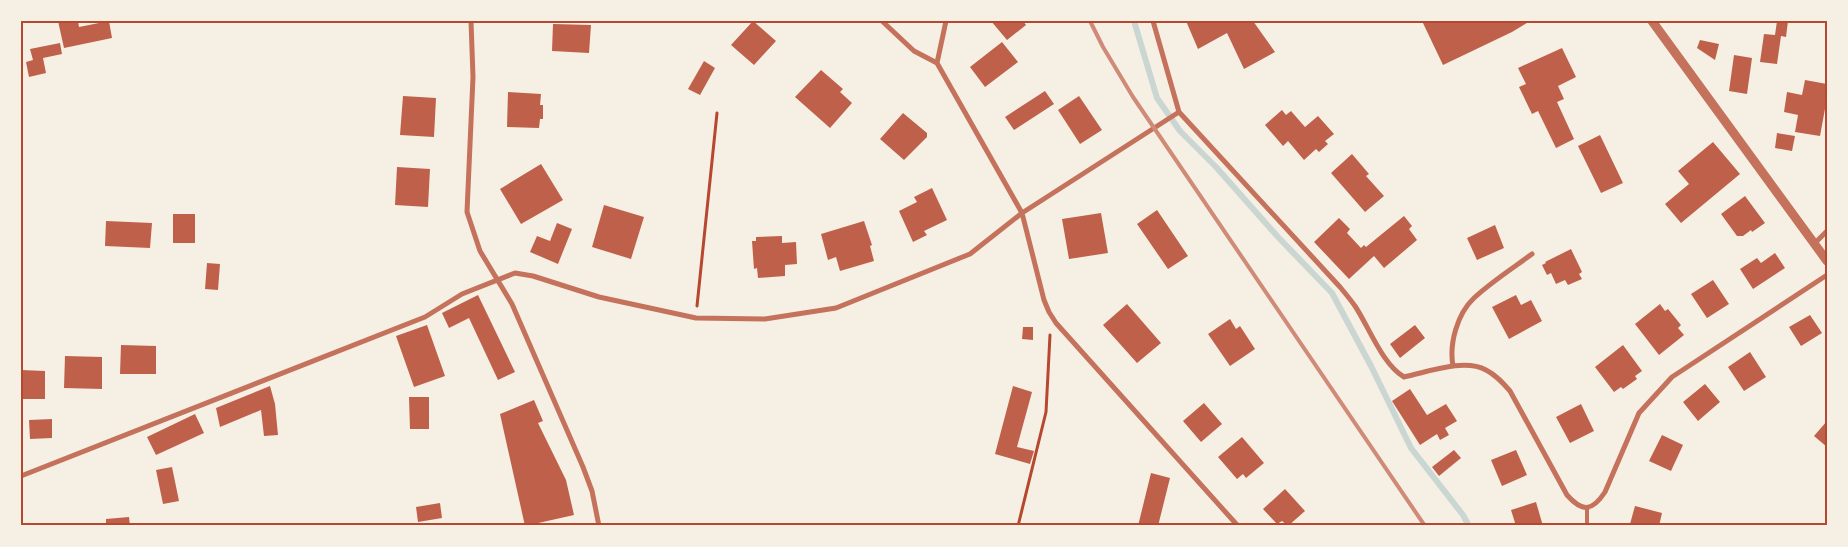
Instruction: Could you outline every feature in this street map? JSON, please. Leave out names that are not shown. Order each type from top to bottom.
[{"type":"street","points":[[471,21],[473,77],[466,212],[480,251],[512,304],[583,467],[592,491],[599,526]]},
{"type":"street","points":[[882,21],[914,51],[937,63],[1022,213],[1044,300],[1056,323],[1238,526]]},
{"type":"street","points":[[937,63],[946,21]]},
{"type":"street","points":[[1154,21],[1178,113],[1340,287],[1354,305],[1396,372],[1404,377],[1453,366],[1470,366],[1485,369],[1498,378],[1510,391],[1567,494],[1579,507],[1587,508],[1601,499],[1606,492],[1639,413],[1672,377],[1827,275]]},
{"type":"street","points":[[1652,21],[1827,262]]},
{"type":"street","points":[[21,476],[425,317],[462,294],[515,273],[533,276],[599,297],[696,318],[765,319],[836,308],[970,254],[1022,213],[1178,113]]},
{"type":"street","points":[[1814,245],[1827,231]]},
{"type":"street","points":[[1453,366],[1452,345],[1462,314],[1473,299],[1532,254]]},
{"type":"lane","points":[[1587,508],[1587,526]]},
{"type":"path","points":[[696,318],[717,113]]},
{"type":"path","points":[[1018,526],[1046,412],[1049,337],[1056,323]]},
{"type":"building","points":[[58,21],[78,21],[79,27],[109,21],[112,38],[64,48]]},
{"type":"building","points":[[753,21],[776,41],[754,65],[731,45]]},
{"type":"building","points":[[991,21],[1023,21],[1026,25],[1007,40]]},
{"type":"building","points":[[1186,21],[1253,21],[1275,52],[1244,69],[1227,33],[1198,49]]},
{"type":"building","points":[[1422,21],[1530,21],[1512,32],[1443,65]]},
{"type":"building","points":[[1777,21],[1788,21],[1786,37],[1781,36],[1777,64],[1760,62],[1764,34],[1775,35]]},
{"type":"building","points":[[553,24],[591,25],[589,53],[552,51]]},
{"type":"building","points":[[1700,40],[1719,44],[1715,60],[1697,48]]},
{"type":"building","points":[[1002,42],[1018,62],[985,87],[970,67]]},
{"type":"building","points":[[60,43],[62,54],[43,58],[46,73],[29,77],[26,62],[33,60],[30,49]]},
{"type":"building","points":[[1562,48],[1576,77],[1558,86],[1564,99],[1557,102],[1574,139],[1556,148],[1538,111],[1532,114],[1519,87],[1526,84],[1518,68]]},
{"type":"building","points":[[1734,55],[1752,58],[1747,94],[1729,91]]},
{"type":"building","points":[[704,61],[715,68],[700,95],[688,89]]},
{"type":"building","points":[[821,70],[843,89],[840,92],[852,103],[830,128],[795,97]]},
{"type":"building","points":[[1805,80],[1827,84],[1827,98],[1820,136],[1795,132],[1798,115],[1784,112],[1787,92],[1802,95]]},
{"type":"building","points":[[1045,91],[1054,104],[1014,130],[1005,117]]},
{"type":"building","points":[[508,92],[541,94],[540,105],[543,105],[543,119],[540,119],[539,128],[507,127]]},
{"type":"building","points":[[403,96],[436,98],[434,137],[400,135]]},
{"type":"building","points":[[1079,96],[1102,130],[1080,144],[1058,110]]},
{"type":"building","points":[[1282,110],[1286,115],[1291,111],[1305,127],[1318,116],[1334,134],[1325,141],[1328,144],[1319,152],[1316,149],[1304,160],[1288,141],[1283,146],[1265,125]]},
{"type":"building","points":[[903,113],[927,133],[927,137],[904,160],[880,139]]},
{"type":"building","points":[[1777,133],[1795,136],[1792,151],[1775,148]]},
{"type":"building","points":[[1600,135],[1623,183],[1601,193],[1578,146]]},
{"type":"building","points":[[1713,142],[1740,174],[1681,223],[1665,204],[1689,184],[1678,171]]},
{"type":"building","points":[[1352,154],[1369,174],[1366,176],[1384,196],[1365,212],[1331,173]]},
{"type":"building","points":[[541,164],[563,200],[521,224],[500,189]]},
{"type":"building","points":[[397,167],[430,169],[428,207],[395,205]]},
{"type":"building","points":[[932,188],[947,220],[924,231],[927,235],[913,242],[899,211],[917,202],[914,197]]},
{"type":"building","points":[[1745,196],[1765,223],[1752,232],[1751,230],[1743,236],[1737,236],[1721,214]]},
{"type":"building","points":[[604,205],[644,217],[631,259],[592,247]]},
{"type":"building","points":[[1157,210],[1188,256],[1168,269],[1137,224]]},
{"type":"building","points":[[1101,213],[1108,253],[1069,259],[1062,219]]},
{"type":"building","points":[[173,214],[195,214],[195,243],[173,243]]},
{"type":"building","points":[[1404,216],[1412,226],[1409,229],[1417,240],[1384,268],[1374,256],[1349,279],[1314,242],[1339,218],[1350,229],[1347,233],[1361,248],[1364,245],[1366,247]]},
{"type":"building","points":[[106,221],[152,223],[150,248],[105,246]]},
{"type":"building","points":[[864,221],[872,245],[870,246],[874,261],[840,271],[836,257],[828,260],[821,234]]},
{"type":"building","points":[[557,223],[572,229],[558,264],[530,252],[537,236],[550,241]]},
{"type":"building","points":[[1495,225],[1504,248],[1477,260],[1467,238]]},
{"type":"building","points":[[782,236],[782,243],[796,242],[797,264],[785,265],[785,276],[758,278],[757,268],[754,269],[752,241],[756,241],[756,237]]},
{"type":"building","points":[[1571,249],[1582,272],[1579,274],[1582,279],[1568,285],[1565,280],[1556,284],[1551,273],[1547,275],[1542,265]]},
{"type":"building","points":[[1775,253],[1785,268],[1753,289],[1740,269],[1757,258],[1761,263]]},
{"type":"building","points":[[207,263],[220,264],[218,290],[205,289]]},
{"type":"building","points":[[1713,280],[1729,304],[1707,318],[1691,294]]},
{"type":"building","points":[[478,295],[515,372],[498,380],[469,318],[449,328],[442,313]]},
{"type":"building","points":[[1516,295],[1521,305],[1531,300],[1542,321],[1509,339],[1492,307]]},
{"type":"building","points":[[1127,304],[1161,343],[1137,363],[1103,325]]},
{"type":"building","points":[[1660,304],[1665,311],[1668,309],[1681,325],[1678,328],[1684,335],[1659,355],[1635,324]]},
{"type":"building","points":[[1810,315],[1822,333],[1801,346],[1789,327]]},
{"type":"building","points":[[1230,319],[1236,329],[1240,326],[1255,349],[1230,366],[1208,334]]},
{"type":"building","points":[[427,325],[445,376],[414,387],[396,336]]},
{"type":"building","points":[[1415,325],[1425,338],[1400,358],[1390,344]]},
{"type":"building","points":[[1023,327],[1033,327],[1033,340],[1022,339]]},
{"type":"building","points":[[121,345],[156,346],[156,374],[120,374]]},
{"type":"building","points":[[1623,345],[1642,371],[1635,376],[1637,379],[1623,389],[1621,387],[1614,392],[1595,367]]},
{"type":"building","points":[[1750,352],[1766,377],[1744,391],[1728,367]]},
{"type":"building","points":[[65,356],[102,357],[102,389],[64,388]]},
{"type":"building","points":[[21,370],[45,371],[45,399],[21,399]]},
{"type":"building","points":[[1705,384],[1720,402],[1698,421],[1683,402]]},
{"type":"building","points":[[270,386],[275,404],[278,435],[264,436],[261,410],[220,427],[216,408]]},
{"type":"building","points":[[1013,386],[1032,392],[1017,447],[1034,451],[1030,464],[995,454]]},
{"type":"building","points":[[1410,389],[1427,415],[1446,404],[1457,421],[1445,428],[1449,435],[1440,440],[1437,434],[1420,445],[1392,401]]},
{"type":"building","points":[[409,397],[429,397],[429,429],[410,429]]},
{"type":"building","points":[[534,400],[543,421],[538,423],[566,480],[574,515],[525,526],[500,414]]},
{"type":"building","points":[[1204,403],[1222,424],[1201,442],[1183,421]]},
{"type":"building","points":[[1581,404],[1594,431],[1570,443],[1556,417]]},
{"type":"building","points":[[195,414],[204,433],[156,455],[147,437]]},
{"type":"building","points":[[52,419],[52,438],[30,439],[29,420]]},
{"type":"building","points":[[1827,421],[1827,447],[1814,436]]},
{"type":"building","points":[[1662,435],[1683,445],[1671,471],[1649,461]]},
{"type":"building","points":[[1242,437],[1264,463],[1246,478],[1243,474],[1237,479],[1218,457]]},
{"type":"building","points":[[1454,450],[1461,458],[1439,476],[1432,467]]},
{"type":"building","points":[[1516,450],[1527,475],[1502,486],[1491,460]]},
{"type":"building","points":[[172,467],[179,501],[163,504],[156,470]]},
{"type":"building","points":[[1151,473],[1170,478],[1158,526],[1138,526]]},
{"type":"building","points":[[1285,489],[1305,511],[1288,526],[1282,521],[1277,524],[1263,509]]},
{"type":"building","points":[[1536,502],[1543,526],[1516,526],[1511,510]]},
{"type":"building","points":[[440,503],[442,518],[418,522],[416,507]]},
{"type":"building","points":[[1635,506],[1662,513],[1659,526],[1630,524]]},
{"type":"building","points":[[129,517],[130,526],[106,526],[106,519]]},
{"type":"waterway","points":[[1134,21],[1157,98],[1180,131],[1216,167],[1278,237],[1332,293],[1371,366],[1411,448],[1463,515],[1469,526]]},
{"type":"railway","points":[[1090,21],[1133,97],[1425,526]]}]
